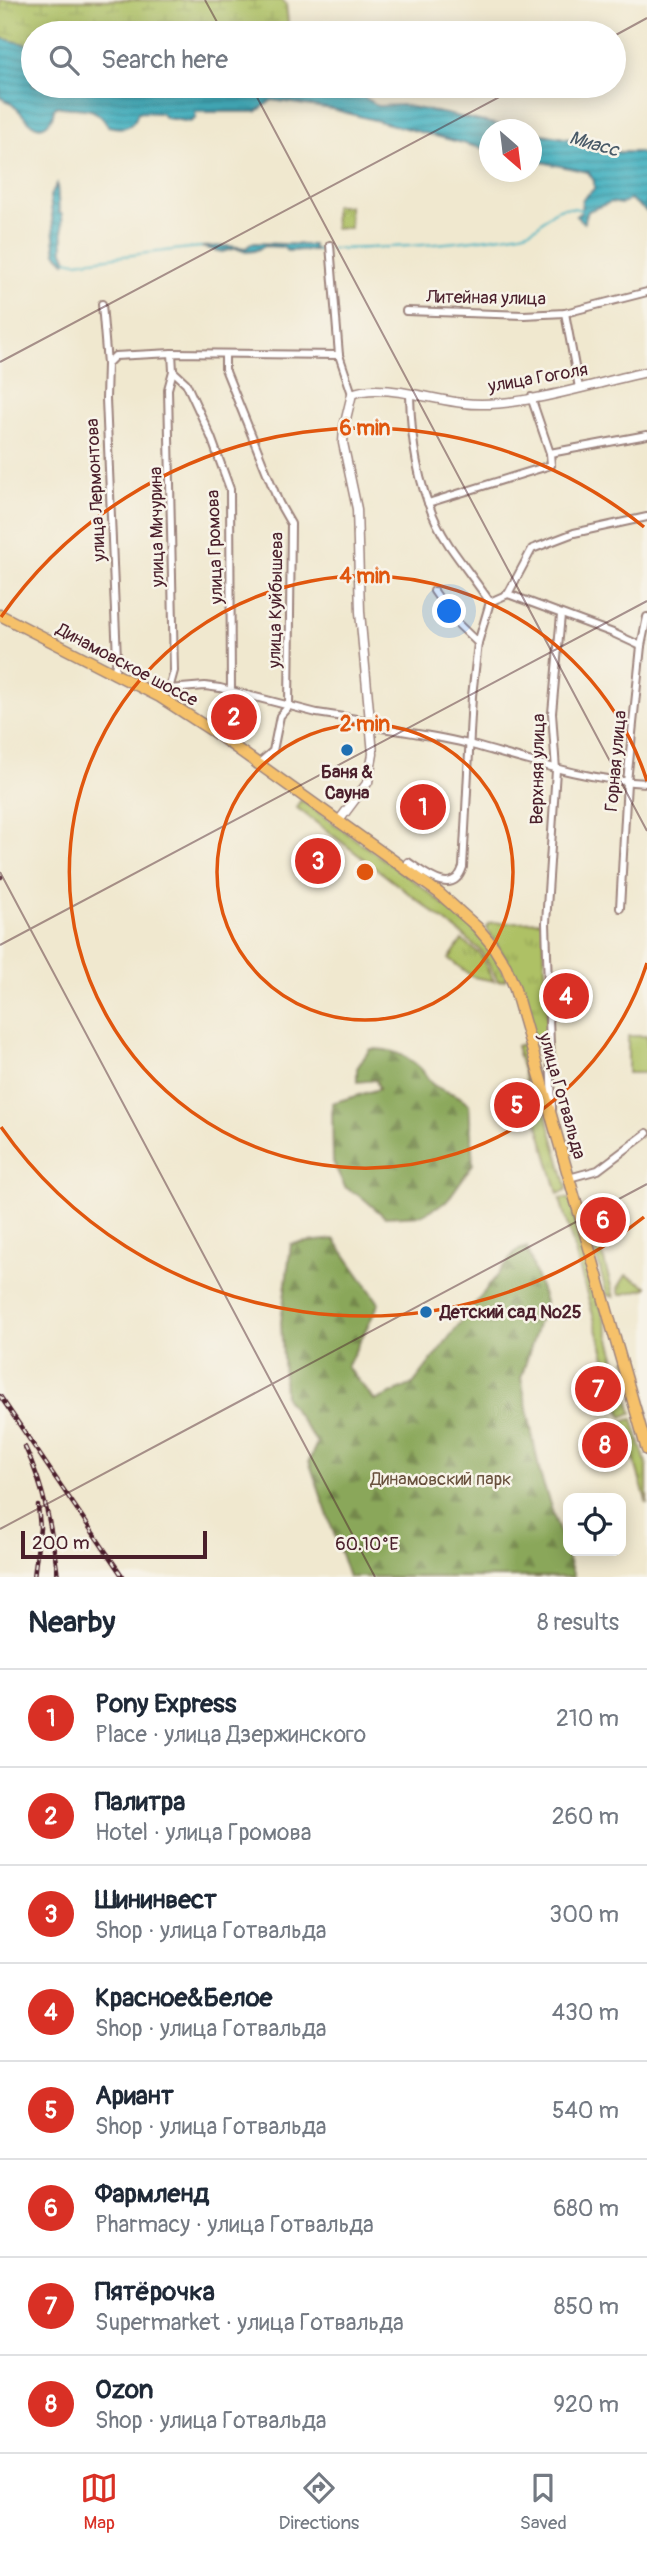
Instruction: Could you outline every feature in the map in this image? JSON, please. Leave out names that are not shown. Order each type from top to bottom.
[{"type":"main road","name":"Динамовское шоссе","points":[[0,615],[160,697],[211,730],[338,822]]},
{"type":"main road","name":"улица Готвальда","points":[[338,822],[439,893],[477,927],[506,967],[539,1070],[647,1450]]},
{"type":"street","points":[[330,249],[339,355],[352,394],[343,443],[357,509],[360,612],[373,754],[368,782],[338,822]]},
{"type":"street","name":"Литейная улица","points":[[406,311],[524,315],[565,313],[647,292]]},
{"type":"street","name":"улица Лермонтова","points":[[102,304],[107,364],[106,399],[117,658],[114,675]]},
{"type":"street","points":[[565,313],[579,388]]},
{"type":"street","points":[[107,364],[115,356],[172,353],[339,355]]},
{"type":"street","name":"улица Мичурина","points":[[169,689],[174,671],[168,389],[173,371],[172,353]]},
{"type":"street","name":"улица Куйбышева","points":[[225,354],[225,369],[279,503],[291,524],[289,706],[280,716],[273,751],[257,765]]},
{"type":"street","name":"улица Громова","points":[[173,371],[186,383],[211,437],[230,489],[231,692],[222,717],[211,730]]},
{"type":"street","name":"улица Гоголя","points":[[352,394],[367,391],[466,404],[489,404],[579,388],[647,372]]},
{"type":"street","points":[[410,395],[414,447],[428,503],[448,543],[490,602]]},
{"type":"street","points":[[428,503],[551,465],[550,453],[531,397]]},
{"type":"street","points":[[550,453],[647,435]]},
{"type":"street","points":[[408,862],[435,880],[445,883],[460,876],[463,867],[469,744],[478,643],[490,602],[508,594],[532,549],[574,533],[647,517]]},
{"type":"street","points":[[434,591],[455,621],[478,643]]},
{"type":"street","points":[[508,594],[641,646]]},
{"type":"street","name":"Верхняя улица","points":[[552,1119],[545,923],[556,770],[552,713],[561,615]]},
{"type":"street","name":"Горная улица","points":[[620,908],[627,782],[641,646],[647,617]]},
{"type":"street","points":[[160,697],[169,689],[205,686],[363,720],[371,726],[469,744],[556,770],[647,783]]},
{"type":"street","points":[[539,1070],[552,1067]]},
{"type":"street","points":[[569,1178],[597,1170],[647,1133]]},
{"type":"green space","points":[[0,0],[282,0],[286,4],[288,21],[21,21],[21,43],[0,38]]},
{"type":"green space","points":[[334,206],[349,206],[350,228],[335,228]]},
{"type":"green space","points":[[301,800],[422,887],[471,927],[490,948],[506,977],[505,980],[498,981],[482,952],[463,935],[296,807]]},
{"type":"green space","points":[[543,921],[549,1058],[544,1063],[510,965],[486,928],[489,923]]},
{"type":"green space","points":[[462,940],[480,954],[494,981],[473,977],[449,959]]},
{"type":"green space","points":[[628,1036],[647,1036],[647,1073],[628,1073]]},
{"type":"green space","points":[[523,1044],[535,1075],[526,1082],[516,1046]]},
{"type":"green space","points":[[370,1049],[391,1051],[404,1056],[421,1069],[433,1085],[469,1104],[473,1164],[447,1201],[422,1215],[385,1217],[345,1187],[333,1162],[332,1103],[379,1089],[376,1080],[357,1082],[357,1068]]},
{"type":"green space","points":[[535,1086],[539,1089],[567,1187],[558,1194],[527,1087]]},
{"type":"green space","points":[[567,1198],[571,1201],[616,1360],[613,1367],[619,1387],[625,1389],[632,1413],[622,1417],[560,1199]]},
{"type":"green space","points":[[597,1235],[614,1297],[607,1295],[593,1244]]},
{"type":"green space","name":"Динамовский парк","points":[[334,1239],[379,1303],[347,1367],[375,1401],[413,1384],[516,1251],[527,1247],[545,1302],[521,1378],[540,1474],[563,1544],[563,1556],[567,1556],[574,1577],[349,1577],[309,1461],[317,1443],[285,1397],[281,1322],[291,1244]]},
{"type":"green space","points":[[626,1275],[647,1288],[620,1295],[618,1288]]},
{"type":"green space","points":[[632,1358],[647,1412],[647,1435],[626,1360]]},
{"type":"green space","points":[[633,1419],[647,1467],[647,1504],[623,1421]]},
{"type":"water","name":"Миасс","points":[[0,38],[21,43],[21,98],[366,98],[378,106],[402,105],[479,121],[479,147],[332,109],[272,100],[256,112],[195,112],[196,118],[190,122],[166,118],[161,113],[138,112],[131,125],[118,128],[108,126],[103,118],[92,110],[57,106],[49,122],[42,126],[33,125],[12,104],[0,97]]},
{"type":"water","name":"Миасс","points":[[542,134],[615,152],[639,152],[647,158],[647,212],[630,199],[621,204],[611,202],[588,211],[584,223],[576,216],[581,212],[582,200],[594,189],[594,181],[588,172],[542,162]]},
{"type":"water","points":[[57,184],[59,212],[62,214],[63,251],[67,260],[65,262],[56,253],[55,246],[50,196]]},
{"type":"water","points":[[252,243],[313,245],[317,250],[287,251],[283,247],[265,246],[254,251],[246,252],[236,248],[222,252],[201,247],[246,248]]},
{"type":"waterway","points":[[332,249],[427,245],[498,237],[531,230],[554,211],[570,208],[582,210]]},
{"type":"waterway","points":[[67,260],[76,262],[201,247]]},
{"type":"waterway","points":[[317,250],[327,249]]},
{"type":"railway","points":[[0,1396],[123,1577]]},
{"type":"railway","points":[[25,1447],[43,1494],[58,1577]]},
{"type":"railway","points":[[34,1577],[40,1528],[38,1506]]},
{"type":"place","name":"Палитра","points":[[234,717]]},
{"type":"place","name":"Баня & Сауна","points":[[347,750]]},
{"type":"place","name":"Pony Express","points":[[423,807]]},
{"type":"place","name":"Шининвест","points":[[318,861]]},
{"type":"place","name":"Красное&Белое","points":[[566,996]]},
{"type":"place","name":"Ариант","points":[[517,1105]]},
{"type":"place","name":"Фармленд","points":[[603,1220]]},
{"type":"place","name":"Детский сад №25","points":[[426,1312]]},
{"type":"place","name":"Пятёрочка","points":[[598,1389]]},
{"type":"place","name":"Ozon","points":[[605,1445]]}]
